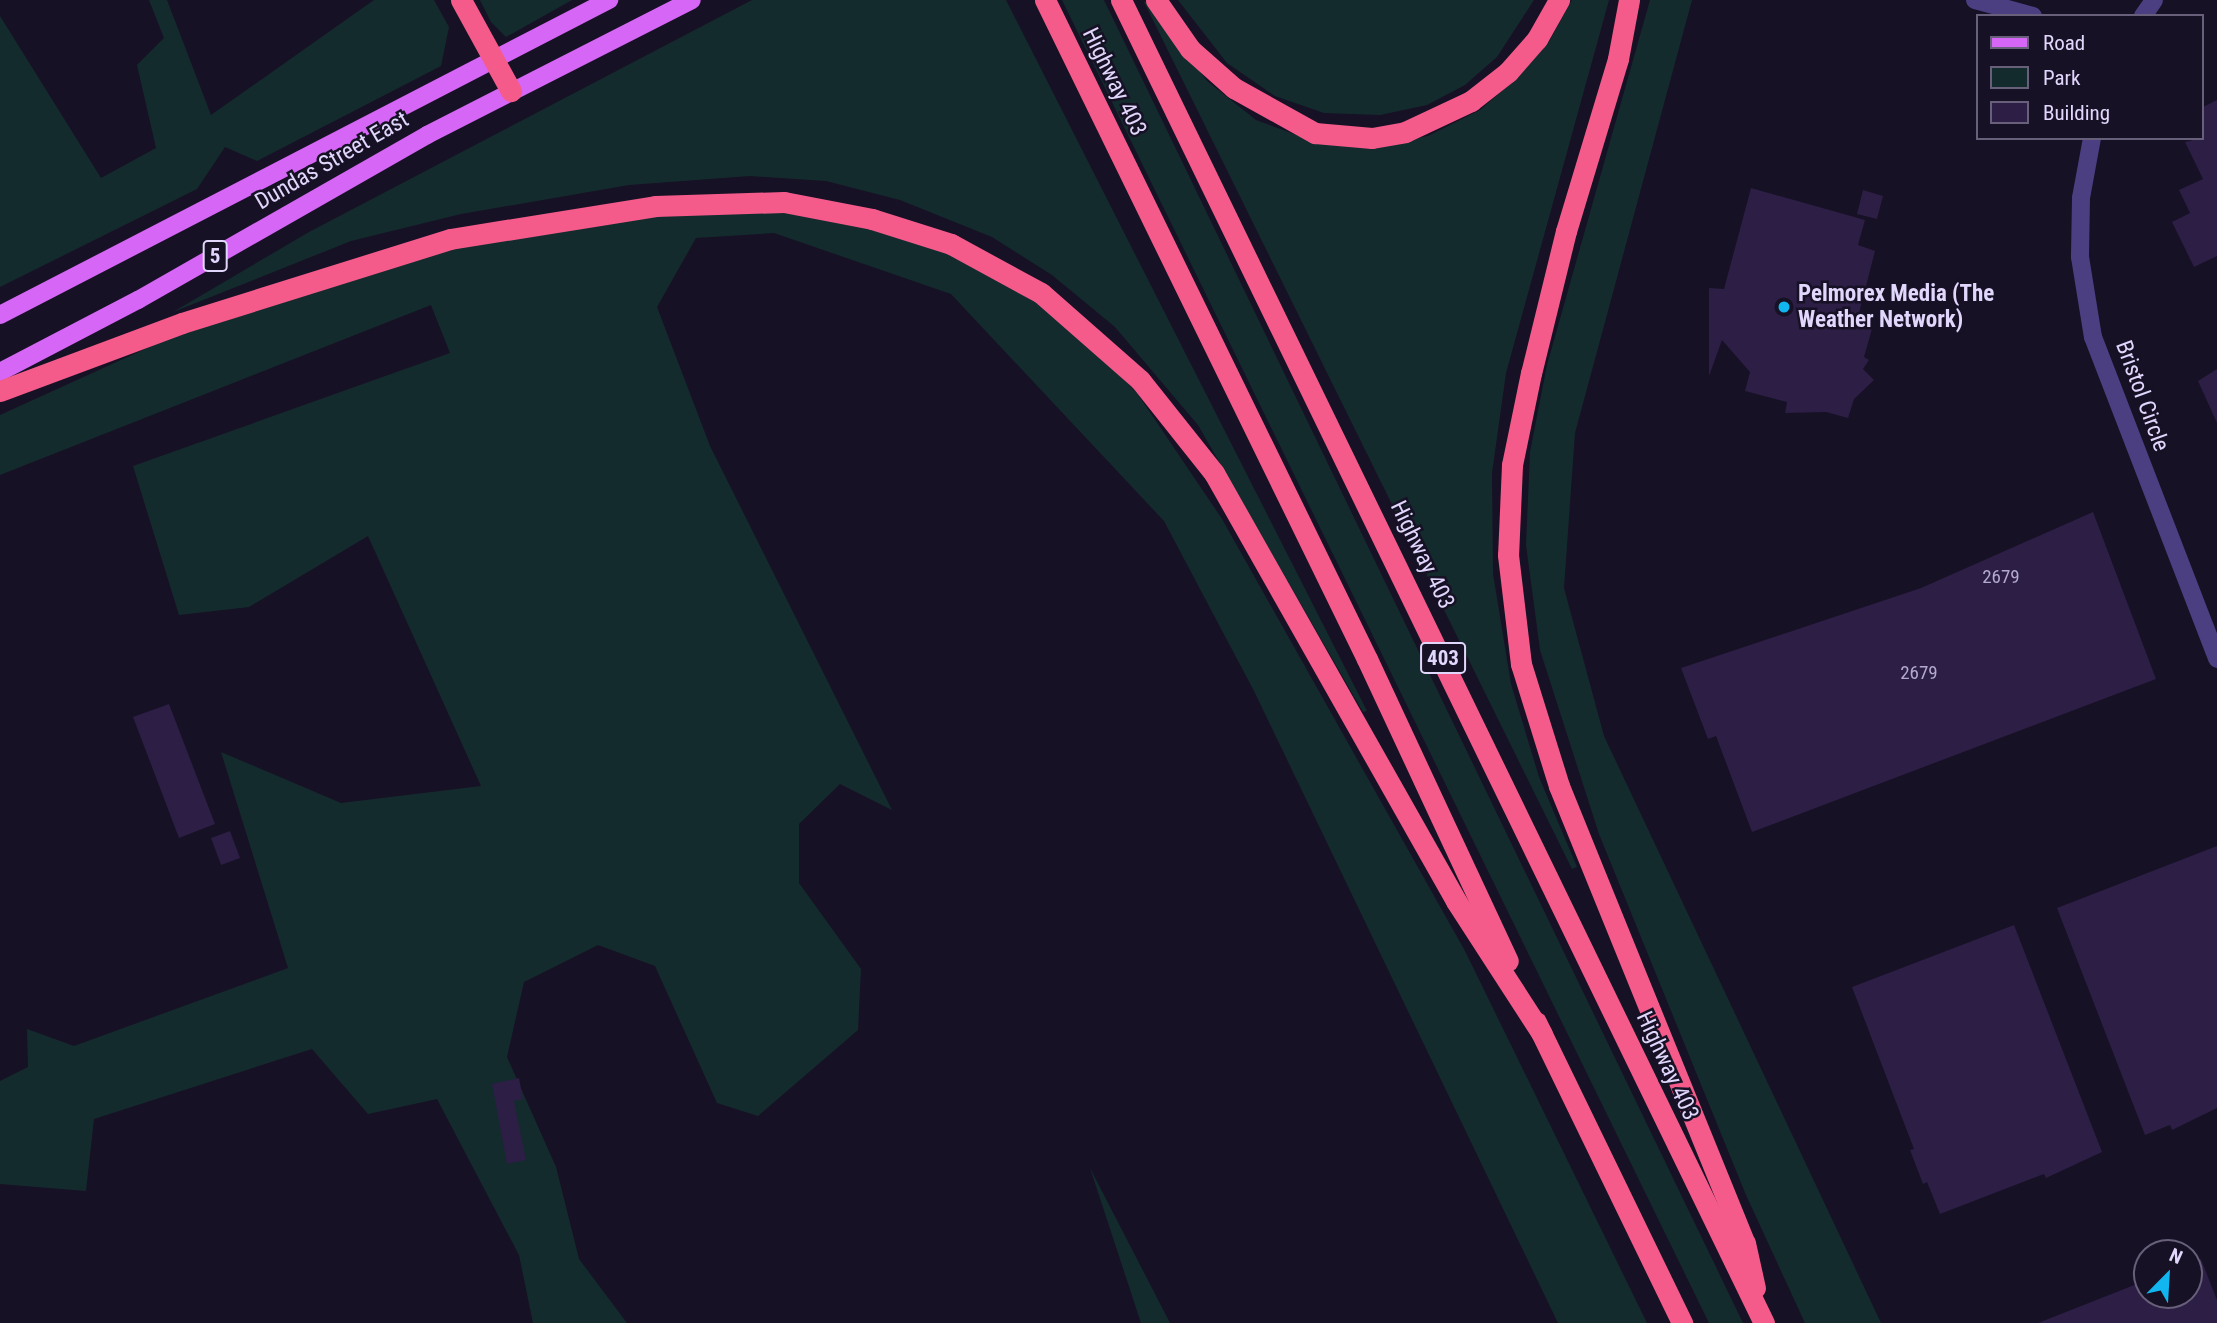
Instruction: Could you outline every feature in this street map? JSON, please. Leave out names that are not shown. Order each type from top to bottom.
[{"type":"highway","points":[[461,0],[511,91]]},
{"type":"highway","name":"Highway 403","points":[[1045,0],[1367,659],[1542,1034],[1682,1323]]},
{"type":"highway","name":"Highway 403","points":[[1121,0],[1762,1320]]},
{"type":"highway","points":[[1156,0],[1190,49],[1234,88],[1315,133],[1372,138],[1405,132],[1471,101],[1508,72],[1537,39],[1559,0]]},
{"type":"highway","points":[[1629,0],[1618,59],[1566,231],[1531,373],[1512,465],[1508,555],[1521,664],[1559,786],[1745,1243],[1762,1320]]},
{"type":"highway","points":[[0,391],[182,323],[450,239],[655,205],[784,202],[872,219],[951,244],[1041,293],[1140,380],[1214,473],[1449,889],[1542,1034]]},
{"type":"main road","name":"Dundas Street East","points":[[0,315],[609,0]]},
{"type":"main road","name":"Dundas Street East","points":[[0,372],[138,300],[511,91],[692,0]]},
{"type":"street","points":[[1975,0],[2026,14]]},
{"type":"street","name":"Bristol Circle","points":[[2092,140],[2081,198],[2080,257],[2094,337],[2217,659]]},
{"type":"green space","points":[[149,0],[167,0],[211,115],[374,0],[434,0],[449,27],[441,66],[257,161],[225,147],[197,189],[0,287],[0,16],[101,178],[156,148],[137,65],[164,38]]},
{"type":"green space","points":[[480,0],[572,0],[506,37],[491,22]]},
{"type":"green space","points":[[752,0],[1006,0],[1367,711],[1363,712],[1198,425],[1115,327],[1052,275],[992,237],[900,200],[826,181],[750,176],[629,185],[461,214],[351,241],[173,312],[309,232]]},
{"type":"green space","points":[[1062,0],[1104,0],[1743,1323],[1709,1323]]},
{"type":"green space","points":[[1148,0],[1207,81],[1256,120],[1316,142],[1375,146],[1428,136],[1480,110],[1518,77],[1550,40],[1572,0],[1609,0],[1506,373],[1492,473],[1493,574],[1511,684],[1539,777],[1577,867],[1572,869],[1144,2]]},
{"type":"green space","points":[[1178,0],[1534,0],[1497,57],[1465,85],[1427,105],[1380,115],[1324,113],[1275,96],[1227,63]]},
{"type":"green space","points":[[1650,0],[1692,0],[1575,433],[1564,588],[1604,736],[1881,1323],[1805,1323],[1746,1195],[1599,834],[1540,650],[1526,545],[1530,452],[1547,365]]},
{"type":"green space","points":[[808,206],[890,224],[1055,308],[1137,393],[1222,519],[1465,951],[1647,1323],[1558,1323],[1254,691],[1164,521],[951,294],[774,233],[696,238],[657,307],[710,446],[892,810],[840,784],[799,824],[799,883],[861,969],[858,1030],[758,1116],[717,1103],[655,966],[598,945],[524,982],[507,1057],[556,1167],[579,1259],[627,1323],[533,1323],[519,1255],[437,1099],[368,1114],[312,1049],[94,1119],[86,1191],[0,1184],[0,1081],[28,1067],[27,1029],[74,1046],[288,968],[221,752],[341,803],[481,786],[368,536],[249,607],[179,615],[133,466],[450,353],[431,305],[0,475],[0,415],[244,304],[354,267],[597,217]]},
{"type":"green space","points":[[1090,1168],[1170,1323],[1141,1323]]},
{"type":"building","points":[[2217,100],[2217,256],[2194,267],[2172,222],[2190,213],[2179,190],[2203,179],[2185,142],[2203,140],[2203,107]]},
{"type":"building","name":"Pelmorex Media (The Weather Network)","points":[[1751,188],[1865,220],[1858,245],[1875,251],[1856,325],[1872,329],[1864,357],[1869,360],[1863,369],[1874,380],[1854,399],[1848,418],[1826,412],[1785,413],[1787,402],[1745,391],[1750,372],[1722,340],[1709,376],[1709,288],[1724,289]]},
{"type":"building","points":[[1863,190],[1883,196],[1877,219],[1857,214]]},
{"type":"building","points":[[2217,369],[2217,423],[2198,381]]},
{"type":"building","points":[[2093,512],[2156,679],[1752,832],[1716,736],[1708,739],[1681,668],[1921,588]]},
{"type":"building","points":[[169,704],[215,824],[179,838],[133,717]]},
{"type":"building","points":[[230,831],[240,858],[221,865],[211,838]]},
{"type":"building","points":[[2217,846],[2217,1108],[2172,1130],[2170,1125],[2145,1135],[2057,908]]},
{"type":"building","points":[[2014,925],[2102,1152],[2046,1178],[2044,1174],[1940,1214],[1927,1182],[1923,1184],[1910,1150],[1914,1149],[1852,987]]},
{"type":"building","points":[[519,1078],[523,1099],[514,1101],[526,1160],[507,1164],[492,1084]]},
{"type":"building","points":[[2203,1264],[2217,1300],[2217,1323],[2038,1323],[2133,1286],[2133,1309],[2203,1309]]},
{"type":"place","name":"Pelmorex Media (The Weather Network)","points":[[1784,307]]}]
